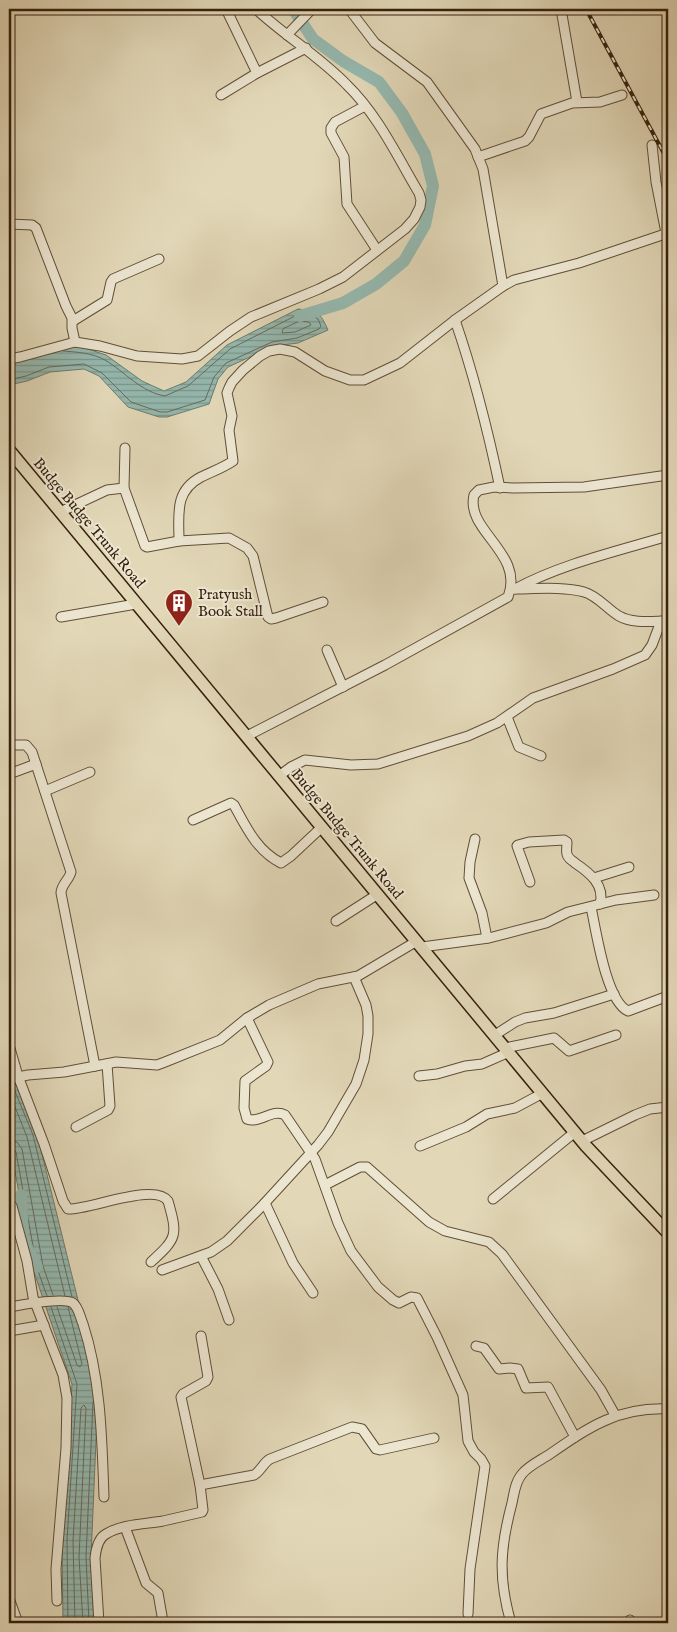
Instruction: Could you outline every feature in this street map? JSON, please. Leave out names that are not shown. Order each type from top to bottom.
[{"type":"main road","name":"Budge Budge Trunk Road","points":[[9,450],[579,1136],[668,1233]]},
{"type":"street","points":[[9,359],[20,358],[75,342],[100,346],[137,356],[182,359],[198,356],[230,331],[252,317],[343,277],[414,219],[420,207],[419,193],[375,119],[348,86],[321,59],[287,35],[256,9]]},
{"type":"street","points":[[287,35],[312,9]]},
{"type":"street","points":[[349,9],[376,43],[428,82],[468,138],[482,169],[503,286]]},
{"type":"street","points":[[561,9],[577,102]]},
{"type":"street","points":[[228,11],[257,73]]},
{"type":"street","points":[[220,95],[257,73],[306,48]]},
{"type":"street","points":[[478,157],[525,141],[541,114],[560,106],[577,102],[600,102],[622,95]]},
{"type":"street","points":[[365,106],[335,122],[331,128],[331,133],[344,157],[347,204],[378,250]]},
{"type":"street","points":[[179,541],[179,508],[185,490],[199,478],[233,461],[229,430],[232,409],[227,393],[232,382],[260,356],[274,349],[295,352],[325,371],[357,381],[400,363],[456,320],[514,280],[596,257],[667,233],[656,182],[652,145]]},
{"type":"street","points":[[9,224],[32,225],[36,228],[73,321],[72,328],[75,342]]},
{"type":"street","points":[[73,321],[107,300],[111,282],[114,279],[159,259]]},
{"type":"street","points":[[456,320],[476,386],[500,488]]},
{"type":"street","points":[[125,448],[124,488],[145,546],[179,541],[229,538],[247,548],[254,556],[266,614],[271,619],[323,602]]},
{"type":"street","points":[[513,589],[505,558],[476,516],[473,500],[477,491],[486,488],[584,487],[668,475]]},
{"type":"street","points":[[60,512],[107,490],[124,488]]},
{"type":"street","points":[[247,736],[344,687],[504,600],[513,589],[596,557],[668,536]]},
{"type":"street","points":[[280,776],[291,767],[305,760],[351,765],[378,764],[486,729],[507,717],[533,698],[613,669],[645,655],[665,621],[627,620],[619,617],[584,592],[513,589]]},
{"type":"street","points":[[60,617],[136,604]]},
{"type":"street","points":[[327,650],[344,687]]},
{"type":"street","points":[[507,717],[519,747],[541,756]]},
{"type":"street","points":[[9,745],[26,745],[32,752],[71,872],[61,889],[61,893],[94,1066]]},
{"type":"street","points":[[9,774],[36,764]]},
{"type":"street","points":[[45,791],[90,772]]},
{"type":"street","points":[[193,820],[231,803],[234,805],[254,841],[265,852],[281,863],[322,827]]},
{"type":"street","points":[[475,839],[469,878],[482,913],[487,938]]},
{"type":"street","points":[[530,882],[517,846],[520,844],[561,839],[567,842],[569,858],[594,878],[602,898],[595,906]]},
{"type":"street","points":[[594,878],[629,867]]},
{"type":"street","points":[[336,921],[378,894]]},
{"type":"street","points":[[13,1078],[64,1072],[126,1061],[157,1064],[165,1062],[220,1040],[247,1018],[269,1005],[318,984],[362,974],[419,944],[487,938],[546,923],[568,912],[616,900],[654,896]]},
{"type":"street","points":[[595,906],[608,982],[622,1007],[628,1011],[667,999]]},
{"type":"street","points":[[162,1270],[211,1252],[227,1240],[312,1153],[328,1132],[356,1084],[364,1060],[368,1034],[368,1016],[366,1005],[354,977]]},
{"type":"street","points":[[495,1035],[525,1018],[554,1013],[614,994]]},
{"type":"street","points":[[247,1018],[268,1062],[266,1066],[245,1082],[244,1108],[247,1119],[255,1120],[275,1113],[285,1115],[312,1153],[342,1234],[351,1251],[378,1287],[397,1303],[414,1297],[420,1302],[464,1398],[468,1441],[484,1466],[470,1569],[468,1614]]},
{"type":"street","points":[[419,1076],[482,1064],[507,1050],[554,1038],[569,1051],[616,1035]]},
{"type":"street","points":[[9,1045],[13,1078],[44,1144],[63,1201],[68,1209],[78,1209],[127,1196],[157,1195],[166,1198],[168,1201],[174,1234],[167,1247],[151,1262]]},
{"type":"street","points":[[76,1128],[108,1110],[110,1106],[107,1064]]},
{"type":"street","points":[[420,1146],[466,1127],[487,1114],[514,1108],[543,1093]]},
{"type":"street","points":[[494,1199],[579,1136],[650,1110],[668,1107]]},
{"type":"street","points":[[325,1185],[360,1167],[367,1167],[429,1222],[445,1230],[494,1244],[585,1367],[616,1415]]},
{"type":"street","points":[[265,1203],[293,1263],[313,1292]]},
{"type":"street","points":[[12,1206],[44,1325],[63,1376],[67,1398],[66,1448],[56,1569],[57,1601]]},
{"type":"street","points":[[201,1256],[218,1289],[228,1320]]},
{"type":"street","points":[[9,1307],[38,1303],[69,1302],[75,1305],[78,1311],[88,1340],[95,1371],[102,1444],[104,1497]]},
{"type":"street","points":[[9,1331],[44,1325]]},
{"type":"street","points":[[99,1623],[96,1550],[106,1534],[125,1527],[164,1521],[202,1512],[204,1507],[181,1398],[184,1394],[206,1381],[208,1377],[201,1336]]},
{"type":"street","points":[[476,1346],[484,1348],[499,1369],[518,1369],[526,1388],[548,1387],[575,1437]]},
{"type":"street","points":[[511,1623],[505,1602],[501,1568],[503,1548],[516,1487],[522,1473],[575,1437],[616,1415],[636,1410],[668,1409]]},
{"type":"street","points":[[200,1485],[254,1475],[258,1473],[264,1462],[270,1459],[352,1427],[362,1429],[376,1449],[434,1438]]},
{"type":"street","points":[[125,1527],[146,1583],[158,1594],[162,1616]]},
{"type":"street","points":[[9,1598],[18,1623]]},
{"type":"water","points":[[298,309],[318,314],[323,319],[328,330],[298,343],[274,346],[228,367],[218,379],[209,404],[167,417],[159,417],[128,407],[99,376],[84,369],[50,372],[27,381],[9,385],[9,362],[58,346],[82,347],[106,355],[142,381],[164,391],[186,382],[227,345]]},
{"type":"water","points":[[9,1067],[15,1076],[37,1134],[97,1377],[98,1394],[91,1557],[94,1623],[63,1623],[62,1540],[72,1384],[33,1269],[9,1139]]},
{"type":"waterway","points":[[293,9],[313,39],[343,61],[379,82],[402,113],[425,154],[433,186],[425,225],[404,261],[376,284],[343,303],[300,316]]},
{"type":"waterway","points":[[21,1195],[23,1240],[37,1267]]},
{"type":"railway","points":[[586,9],[668,161]]},
{"type":"place","name":"Pratyush Book Stall","points":[[179,627]]}]
